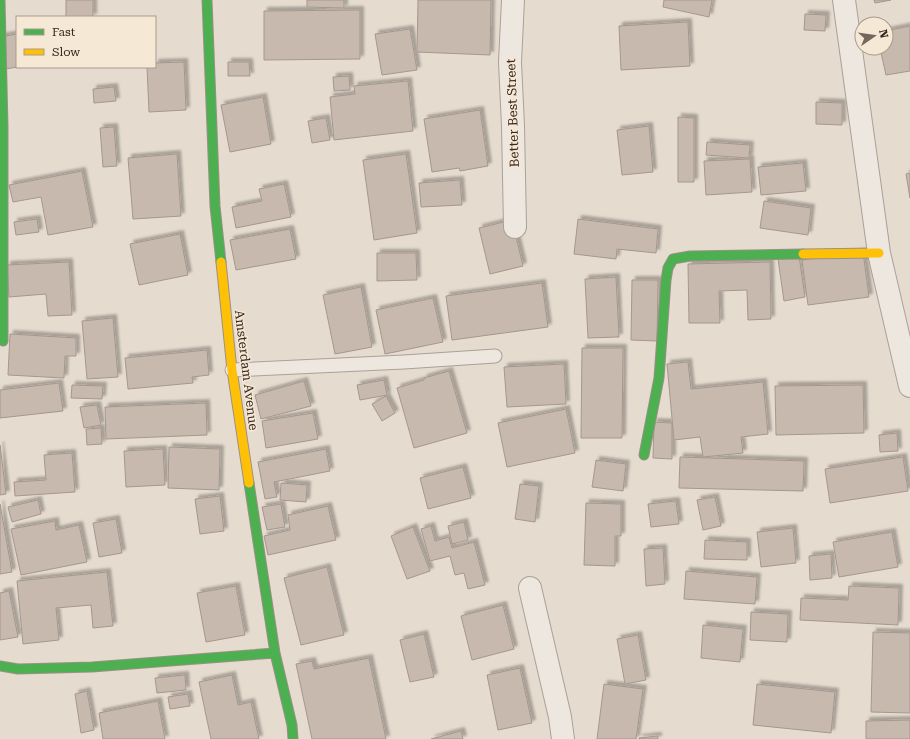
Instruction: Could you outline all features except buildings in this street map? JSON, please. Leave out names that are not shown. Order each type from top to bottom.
[{"type":"street","points":[[0,0],[3,67],[3,340]]},
{"type":"street","name":"Amsterdam Avenue","points":[[207,0],[215,206],[232,370],[275,653],[292,725],[293,739]]},
{"type":"street","name":"Better Best Street","points":[[513,0],[510,62],[515,227]]},
{"type":"street","points":[[844,0],[879,253],[910,386]]},
{"type":"street","points":[[644,455],[659,378],[666,280],[668,268],[673,260],[690,256],[879,253]]},
{"type":"street","points":[[530,588],[560,717],[563,739]]},
{"type":"street","points":[[0,666],[18,669],[69,667],[92,668],[275,653]]},
{"type":"lane","points":[[232,370],[495,356]]},
{"type":"traffic: fast","points":[[0,0],[3,127],[3,341]]},
{"type":"traffic: fast","points":[[207,0],[215,206],[221,262]]},
{"type":"traffic: fast","points":[[644,455],[659,378],[666,280],[668,268],[673,259],[690,256],[803,254]]},
{"type":"traffic: fast","points":[[249,483],[275,653],[292,725],[293,739]]},
{"type":"traffic: fast","points":[[0,666],[18,669],[92,667],[275,653]]},
{"type":"traffic: slow","points":[[803,254],[879,253]]},
{"type":"traffic: slow","points":[[221,262],[232,370],[249,483]]}]
